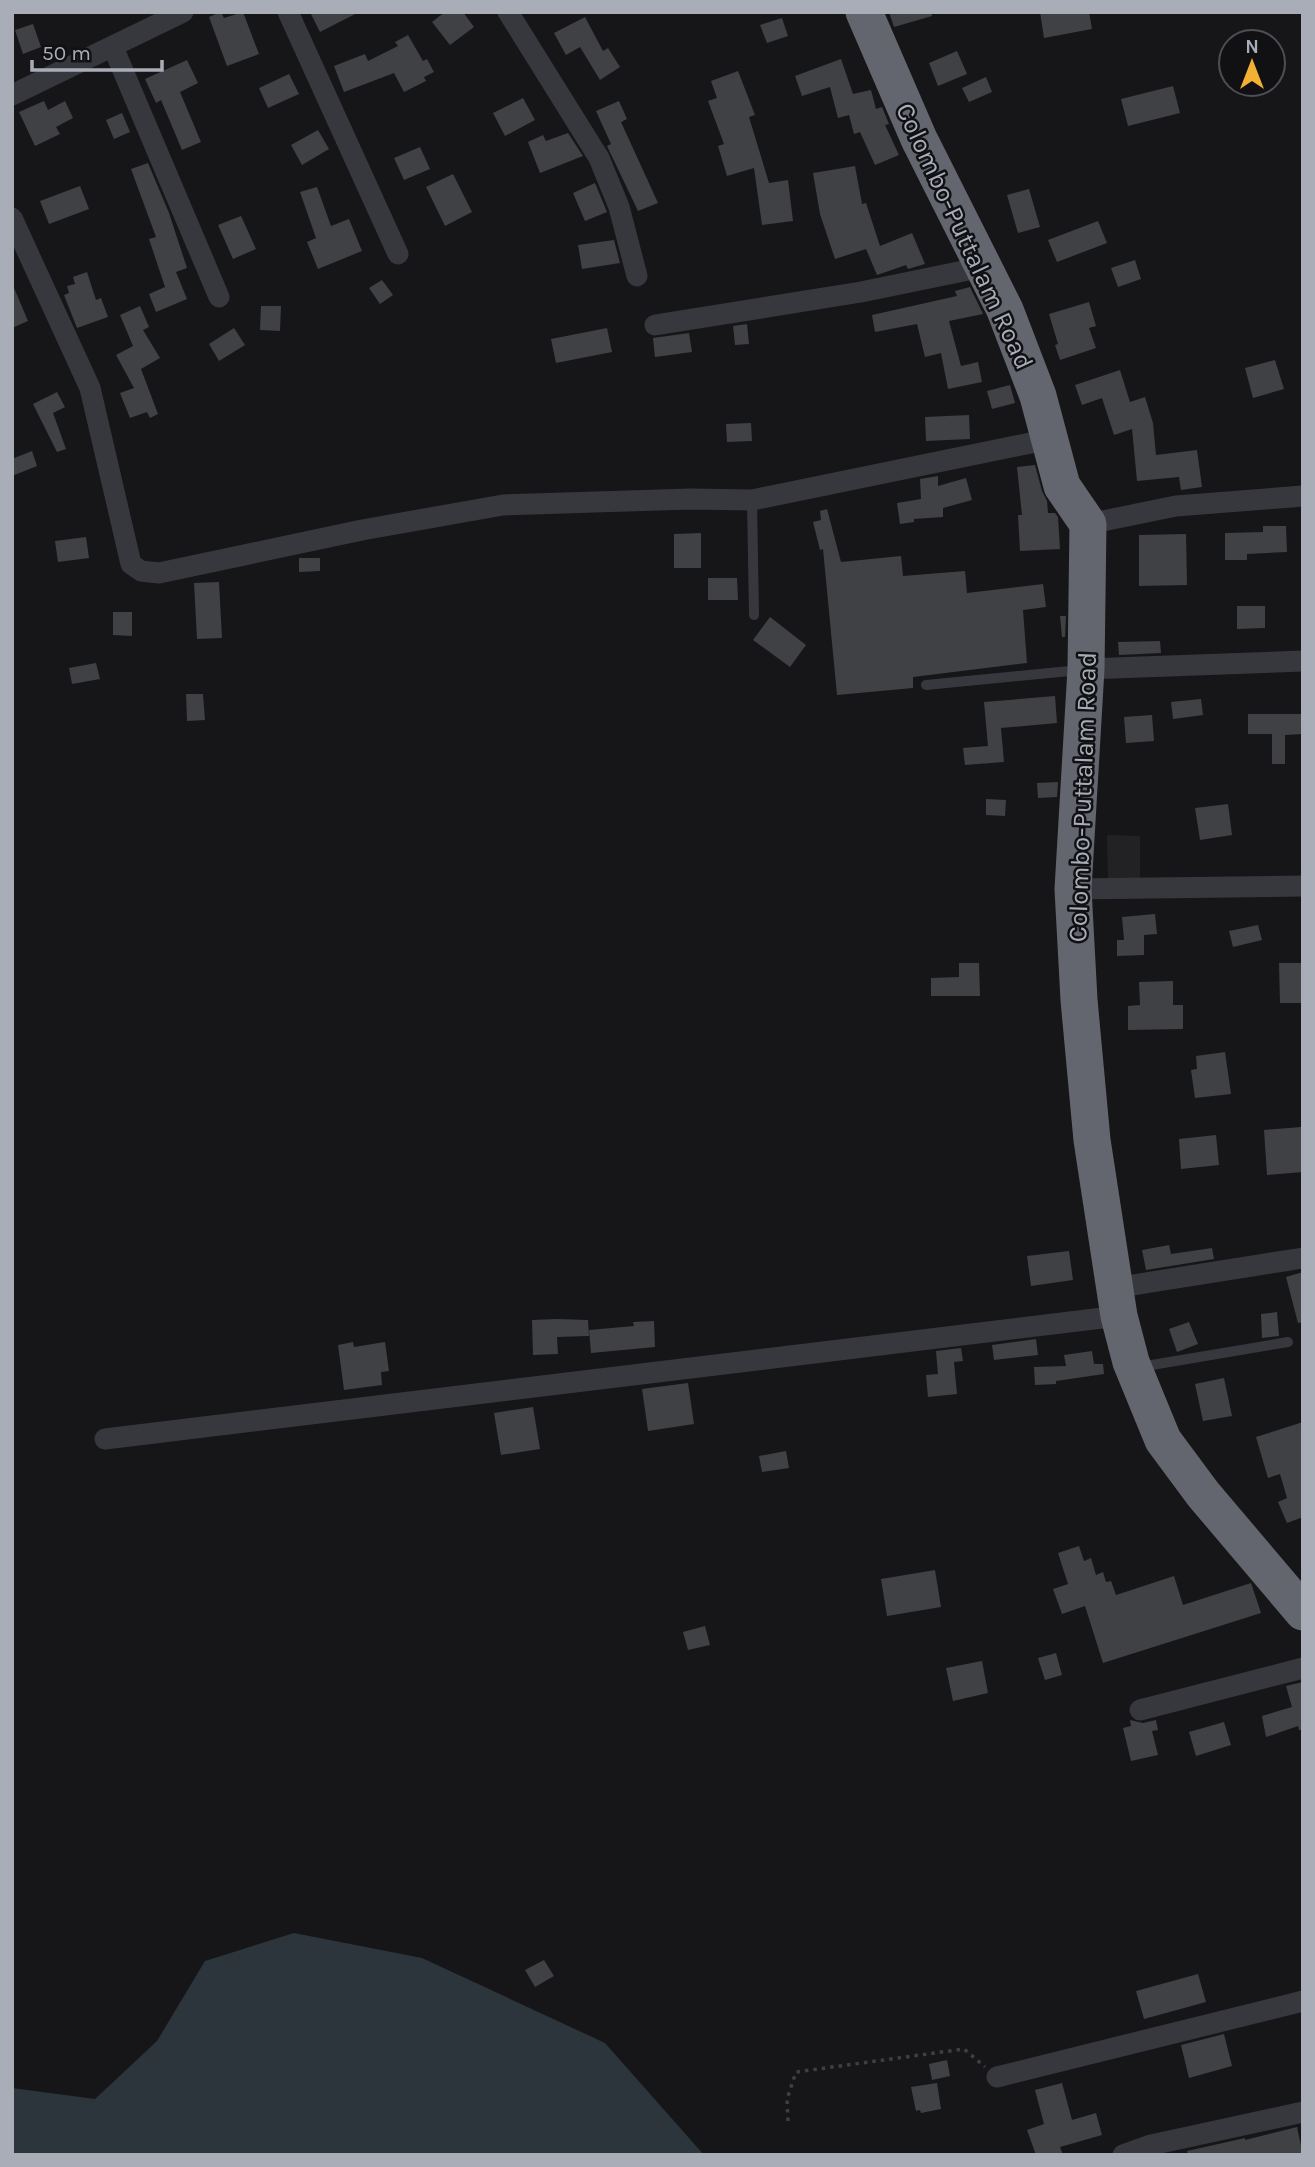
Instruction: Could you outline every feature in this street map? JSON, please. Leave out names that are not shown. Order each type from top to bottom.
[{"type":"highway","name":"Colombo-Puttalam Road","points":[[864,12],[919,139],[1009,322],[1038,396],[1062,486],[1088,524],[1086,669],[1073,889],[1079,1000],[1092,1140],[1116,1302],[1133,1368],[1163,1440],[1203,1494],[1303,1612]]},
{"type":"street","points":[[12,94],[183,12]]},
{"type":"street","points":[[288,12],[398,254]]},
{"type":"street","points":[[508,12],[599,158],[619,207],[637,276]]},
{"type":"street","points":[[113,47],[219,297]]},
{"type":"street","points":[[12,218],[90,388],[131,564],[141,571],[159,573],[362,530],[503,505],[690,499],[752,500],[1049,439]]},
{"type":"street","points":[[655,325],[861,292],[983,267]]},
{"type":"street","points":[[1088,524],[1176,506],[1303,496]]},
{"type":"street","points":[[1086,669],[1303,661]]},
{"type":"street","points":[[1073,889],[1303,886]]},
{"type":"street","points":[[105,1440],[1116,1302],[1303,1258]]},
{"type":"street","points":[[1140,1710],[1303,1668]]},
{"type":"street","points":[[997,2077],[1303,2001]]},
{"type":"street","points":[[1123,2155],[1303,2112]]},
{"type":"lane","points":[[752,500],[754,615]]},
{"type":"lane","points":[[926,685],[1086,669]]},
{"type":"lane","points":[[1133,1368],[1288,1342]]},
{"type":"path","points":[[788,2121],[787,2099],[791,2084],[796,2072],[806,2069],[964,2049],[997,2077]]},
{"type":"shaded area","points":[[1107,835],[1140,836],[1140,880],[1108,880]]},
{"type":"shaded area","points":[[294,1933],[422,1958],[605,2043],[704,2155],[12,2155],[12,2088],[95,2099],[157,2041],[205,1961]]},
{"type":"building","points":[[221,12],[224,18],[243,12],[259,54],[227,66],[209,17]]},
{"type":"building","points":[[310,12],[359,12],[320,32]]},
{"type":"building","points":[[445,12],[463,12],[474,27],[450,45],[432,22]]},
{"type":"building","points":[[889,12],[931,12],[932,16],[894,27]]},
{"type":"building","points":[[1040,12],[1089,12],[1092,29],[1044,38]]},
{"type":"building","points":[[585,17],[603,51],[608,48],[620,67],[600,80],[580,47],[566,55],[554,33]]},
{"type":"building","points":[[782,18],[788,36],[767,43],[760,25]]},
{"type":"building","points":[[33,24],[41,47],[23,54],[15,30]]},
{"type":"building","points":[[408,35],[423,61],[427,59],[434,72],[424,77],[426,81],[404,92],[394,73],[344,92],[334,66],[365,54],[368,61],[398,46],[395,42]]},
{"type":"building","points":[[957,51],[967,74],[938,86],[929,63]]},
{"type":"building","points":[[841,59],[853,94],[871,90],[876,109],[882,107],[889,124],[885,125],[899,155],[875,165],[860,132],[854,134],[849,115],[838,118],[830,87],[802,96],[795,76]]},
{"type":"building","points":[[187,60],[198,83],[180,92],[201,142],[182,150],[161,100],[156,103],[145,79]]},
{"type":"building","points":[[738,71],[755,115],[749,117],[769,183],[788,180],[793,221],[762,225],[754,168],[727,176],[718,146],[724,144],[708,101],[717,98],[711,81]]},
{"type":"building","points":[[289,74],[299,94],[268,108],[259,88]]},
{"type":"building","points":[[986,77],[992,92],[969,102],[962,88]]},
{"type":"building","points":[[1173,86],[1180,113],[1128,126],[1121,99]]},
{"type":"building","points":[[523,98],[535,120],[505,136],[493,113]]},
{"type":"building","points":[[44,101],[48,110],[65,101],[73,118],[56,127],[60,134],[35,146],[19,112]]},
{"type":"building","points":[[619,101],[627,119],[621,122],[658,203],[638,211],[607,146],[611,144],[596,111]]},
{"type":"building","points":[[122,113],[130,132],[114,139],[106,120]]},
{"type":"building","points":[[318,130],[329,149],[302,165],[291,145]]},
{"type":"building","points":[[568,133],[583,156],[540,173],[528,142],[543,135],[546,141]]},
{"type":"building","points":[[420,147],[430,169],[404,180],[394,158]]},
{"type":"building","points":[[148,163],[169,213],[187,268],[176,272],[187,299],[156,312],[149,294],[165,287],[149,239],[156,237],[131,169]]},
{"type":"building","points":[[855,166],[862,204],[866,203],[880,246],[912,233],[925,264],[908,269],[906,265],[877,275],[866,249],[835,259],[820,214],[813,173]]},
{"type":"building","points":[[453,174],[472,212],[445,226],[426,187]]},
{"type":"building","points":[[595,183],[607,212],[585,221],[573,193]]},
{"type":"building","points":[[80,186],[89,209],[49,224],[40,201]]},
{"type":"building","points":[[317,187],[331,226],[349,219],[362,251],[318,269],[307,242],[316,238],[300,192]]},
{"type":"building","points":[[1029,189],[1040,227],[1018,233],[1007,195]]},
{"type":"building","points":[[241,216],[256,249],[233,259],[218,225]]},
{"type":"building","points":[[1098,221],[1107,243],[1057,262],[1048,240]]},
{"type":"building","points":[[614,240],[620,263],[582,269],[578,245]]},
{"type":"building","points":[[1135,260],[1141,279],[1118,287],[1111,268]]},
{"type":"building","points":[[87,272],[96,300],[101,298],[108,317],[77,328],[64,295],[69,293],[67,286],[75,284],[73,277]]},
{"type":"building","points":[[382,280],[393,295],[380,304],[369,288]]},
{"type":"building","points":[[12,283],[28,321],[12,328]]},
{"type":"building","points":[[970,287],[983,314],[949,321],[961,366],[978,362],[982,382],[948,389],[941,353],[925,357],[917,324],[875,332],[872,315],[957,296],[955,291]]},
{"type":"building","points":[[1089,302],[1096,326],[1089,328],[1096,348],[1060,360],[1049,314]]},
{"type":"building","points":[[140,306],[149,327],[143,330],[160,358],[141,369],[158,414],[150,418],[147,412],[130,418],[120,393],[134,388],[116,355],[133,346],[120,315]]},
{"type":"building","points":[[261,306],[281,306],[280,331],[260,330]]},
{"type":"building","points":[[747,324],[749,344],[735,345],[733,326]]},
{"type":"building","points":[[234,328],[245,345],[219,361],[209,344]]},
{"type":"building","points":[[607,328],[612,352],[556,363],[551,339]]},
{"type":"building","points":[[689,333],[692,352],[655,357],[653,338]]},
{"type":"building","points":[[1275,360],[1284,389],[1253,398],[1245,368]]},
{"type":"building","points":[[1120,370],[1130,402],[1145,397],[1153,423],[1156,455],[1197,450],[1202,487],[1181,490],[1179,477],[1137,481],[1132,429],[1114,435],[1102,398],[1082,405],[1075,385]]},
{"type":"building","points":[[1010,385],[1015,403],[992,409],[987,391]]},
{"type":"building","points":[[57,392],[65,407],[53,413],[66,449],[57,452],[33,404]]},
{"type":"building","points":[[969,415],[970,439],[926,441],[925,417]]},
{"type":"building","points":[[751,423],[752,441],[727,442],[726,424]]},
{"type":"building","points":[[32,451],[37,466],[12,476],[12,459]]},
{"type":"building","points":[[1035,465],[1047,501],[1048,513],[1055,513],[1058,517],[1060,549],[1020,551],[1018,515],[1022,515],[1017,467]]},
{"type":"building","points":[[938,476],[938,486],[966,478],[972,500],[943,508],[943,517],[914,519],[914,522],[900,524],[897,503],[921,499],[920,479]]},
{"type":"building","points":[[827,509],[841,562],[901,556],[903,576],[965,571],[967,593],[1043,584],[1046,607],[1023,610],[1027,663],[913,677],[913,688],[837,695],[823,549],[820,550],[813,522],[821,520],[820,511]]},
{"type":"building","points":[[1263,526],[1286,526],[1287,552],[1247,554],[1247,560],[1225,560],[1225,533],[1263,532]]},
{"type":"building","points":[[701,533],[701,568],[674,568],[674,534]]},
{"type":"building","points":[[1186,534],[1187,585],[1139,586],[1139,535]]},
{"type":"building","points":[[86,537],[89,558],[58,562],[55,541]]},
{"type":"building","points":[[299,558],[320,558],[320,571],[299,572]]},
{"type":"building","points":[[708,578],[737,578],[738,600],[708,600]]},
{"type":"building","points":[[219,582],[222,638],[197,639],[194,583]]},
{"type":"building","points":[[1237,606],[1265,606],[1265,628],[1237,629]]},
{"type":"building","points":[[113,612],[132,612],[132,636],[113,635]]},
{"type":"building","points":[[1060,616],[1066,616],[1065,637],[1062,637]]},
{"type":"building","points":[[770,617],[806,645],[790,667],[753,640]]},
{"type":"building","points":[[1160,641],[1161,653],[1119,655],[1118,642]]},
{"type":"building","points":[[96,663],[100,679],[72,684],[69,668]]},
{"type":"building","points":[[186,694],[203,694],[205,720],[187,721]]},
{"type":"building","points":[[1055,696],[1057,723],[1001,728],[1004,762],[965,765],[963,748],[988,746],[984,702]]},
{"type":"building","points":[[1201,699],[1203,715],[1173,719],[1171,702]]},
{"type":"building","points":[[1248,714],[1303,714],[1303,734],[1285,735],[1285,764],[1272,764],[1272,734],[1248,734]]},
{"type":"building","points":[[1152,715],[1154,741],[1126,743],[1124,717]]},
{"type":"building","points":[[1058,782],[1057,797],[1038,798],[1037,783]]},
{"type":"building","points":[[986,799],[1006,800],[1005,816],[986,815]]},
{"type":"building","points":[[1228,804],[1232,835],[1200,840],[1195,808]]},
{"type":"building","points":[[1155,914],[1157,934],[1144,935],[1144,955],[1117,956],[1117,940],[1124,940],[1122,917]]},
{"type":"building","points":[[1258,925],[1262,940],[1233,947],[1229,931]]},
{"type":"building","points":[[959,963],[979,963],[980,996],[931,996],[931,978],[959,977]]},
{"type":"building","points":[[1279,963],[1303,963],[1303,1003],[1280,1003]]},
{"type":"building","points":[[1173,981],[1173,1005],[1183,1005],[1183,1029],[1128,1030],[1128,1006],[1140,1005],[1139,982]]},
{"type":"building","points":[[1225,1052],[1231,1094],[1195,1098],[1191,1070],[1197,1069],[1196,1056]]},
{"type":"building","points":[[1301,1127],[1303,1172],[1267,1175],[1264,1130]]},
{"type":"building","points":[[1216,1135],[1219,1165],[1181,1169],[1179,1139]]},
{"type":"building","points":[[1169,1245],[1171,1254],[1212,1248],[1214,1259],[1146,1270],[1142,1250]]},
{"type":"building","points":[[1069,1251],[1073,1280],[1031,1286],[1027,1256]]},
{"type":"building","points":[[1303,1272],[1303,1322],[1298,1323],[1286,1277]]},
{"type":"building","points":[[1277,1312],[1279,1336],[1262,1338],[1261,1314]]},
{"type":"building","points":[[532,1320],[588,1320],[589,1336],[557,1337],[558,1354],[533,1355]]},
{"type":"building","points":[[654,1321],[655,1347],[591,1353],[589,1330],[634,1326],[633,1322]]},
{"type":"building","points":[[1189,1322],[1198,1344],[1177,1352],[1169,1329]]},
{"type":"building","points":[[1036,1339],[1038,1355],[994,1360],[992,1345]]},
{"type":"building","points":[[353,1342],[354,1347],[385,1342],[389,1371],[381,1372],[382,1385],[344,1390],[338,1345]]},
{"type":"building","points":[[961,1348],[963,1361],[954,1362],[957,1394],[928,1397],[926,1375],[938,1374],[936,1351]]},
{"type":"building","points":[[1092,1351],[1094,1364],[1103,1364],[1104,1374],[1056,1381],[1056,1384],[1035,1385],[1034,1367],[1066,1366],[1064,1355]]},
{"type":"building","points":[[1224,1378],[1232,1416],[1203,1421],[1195,1384]]},
{"type":"building","points":[[688,1383],[694,1424],[648,1431],[642,1389]]},
{"type":"building","points":[[533,1407],[540,1449],[501,1455],[494,1413]]},
{"type":"building","points":[[1303,1422],[1303,1517],[1287,1523],[1278,1502],[1287,1498],[1280,1474],[1268,1478],[1256,1437]]},
{"type":"building","points":[[786,1451],[789,1468],[762,1472],[759,1456]]},
{"type":"building","points":[[1079,1546],[1084,1561],[1091,1558],[1096,1575],[1103,1572],[1106,1582],[1111,1581],[1116,1595],[1174,1576],[1183,1605],[1251,1583],[1261,1613],[1103,1663],[1085,1606],[1062,1614],[1053,1589],[1068,1584],[1058,1553]]},
{"type":"building","points":[[935,1570],[941,1607],[887,1616],[881,1579]]},
{"type":"building","points":[[705,1626],[710,1645],[688,1650],[683,1632]]},
{"type":"building","points":[[1056,1653],[1062,1675],[1045,1680],[1038,1658]]},
{"type":"building","points":[[982,1661],[988,1693],[953,1701],[946,1668]]},
{"type":"building","points":[[1303,1682],[1303,1730],[1299,1730],[1298,1726],[1266,1737],[1262,1716],[1292,1707],[1286,1686]]},
{"type":"building","points":[[1130,1720],[1143,1723],[1156,1720],[1158,1730],[1152,1731],[1158,1755],[1131,1761],[1123,1728],[1131,1726]]},
{"type":"building","points":[[1224,1722],[1231,1745],[1196,1756],[1189,1732]]},
{"type":"building","points":[[544,1960],[554,1976],[535,1987],[525,1970]]},
{"type":"building","points":[[1198,1974],[1206,2002],[1144,2019],[1136,1991]]},
{"type":"building","points":[[1224,2034],[1232,2066],[1189,2078],[1181,2045]]},
{"type":"building","points":[[947,2060],[950,2076],[932,2080],[929,2064]]},
{"type":"building","points":[[937,2083],[941,2109],[921,2113],[920,2110],[916,2111],[911,2087]]},
{"type":"building","points":[[1062,2083],[1072,2120],[1096,2113],[1102,2135],[1060,2147],[1063,2155],[1036,2155],[1027,2130],[1044,2124],[1035,2090]]},
{"type":"building","points":[[1297,2127],[1303,2155],[1188,2155],[1187,2151],[1245,2140]]}]
